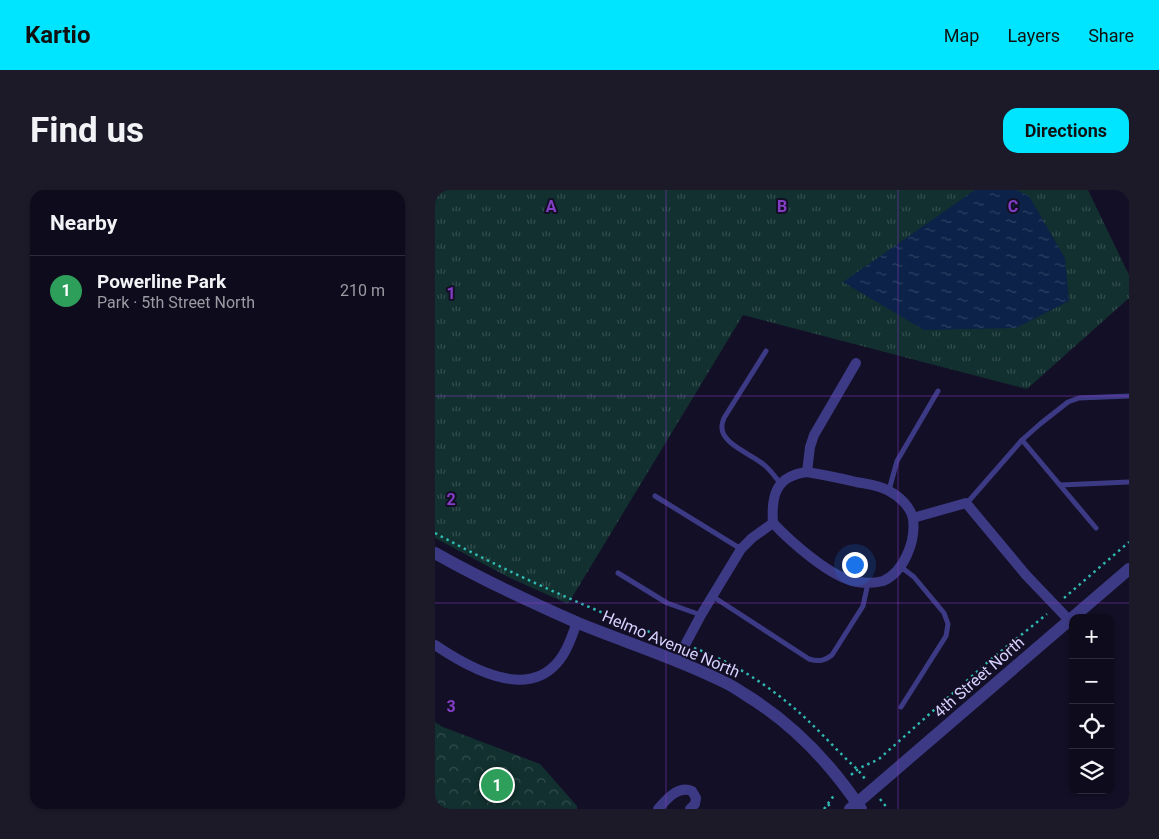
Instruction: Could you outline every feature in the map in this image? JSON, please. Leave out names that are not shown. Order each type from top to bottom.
[{"type":"street","points":[[807,472],[810,447],[814,435],[856,363]]},
{"type":"street","points":[[807,472],[889,490],[906,505],[913,518],[912,540],[908,554],[901,567],[882,581],[868,582],[842,577],[827,568],[783,534],[773,523],[773,500],[776,490],[781,484],[789,477],[807,472]]},
{"type":"street","points":[[913,518],[966,503],[1025,575],[1069,620]]},
{"type":"street","points":[[679,662],[685,645],[701,615],[741,549],[752,538],[773,523]]},
{"type":"street","name":"Helmo Avenue North","points":[[435,553],[498,586],[577,622],[727,683],[763,706],[790,727],[812,748],[856,807]]},
{"type":"street","name":"4th Street North","points":[[1076,614],[1129,569]]},
{"type":"street","name":"4th Street North","points":[[856,807],[1069,620]]},
{"type":"street","points":[[435,645],[457,659],[478,669],[505,677],[528,679],[538,677],[557,663],[565,652],[577,622]]},
{"type":"street","points":[[658,809],[671,795],[687,789],[696,798],[695,804],[690,809]]},
{"type":"lane","points":[[766,351],[724,418],[721,427],[724,436],[729,442],[765,465],[781,484]]},
{"type":"lane","points":[[889,490],[897,461],[938,391]]},
{"type":"lane","points":[[966,503],[1022,440],[1068,402],[1079,398],[1129,396]]},
{"type":"lane","points":[[1022,440],[1096,528]]},
{"type":"lane","points":[[1060,485],[1129,482]]},
{"type":"lane","points":[[655,496],[741,549]]},
{"type":"lane","points":[[901,567],[914,577],[944,612],[948,624],[947,636],[901,707]]},
{"type":"lane","points":[[618,573],[667,603],[701,615]]},
{"type":"lane","points":[[712,596],[809,659],[817,662],[825,660],[832,655],[863,606],[868,582]]},
{"type":"path","points":[[435,533],[504,569],[583,605],[674,641]]},
{"type":"path","points":[[1065,597],[1129,542]]},
{"type":"path","points":[[857,769],[879,759],[989,661],[1046,615]]},
{"type":"path","points":[[881,801],[888,809]]},
{"type":"path","points":[[824,809],[828,804],[832,809]]},
{"type":"green space","points":[[435,190],[1088,190],[1129,275],[1129,298],[1027,389],[743,315],[568,604],[506,576],[435,538]]},
{"type":"green space","points":[[435,722],[443,727],[540,764],[577,806],[577,809],[435,809]]},
{"type":"water","points":[[975,190],[1016,190],[1029,196],[1065,258],[1069,301],[1016,328],[924,330],[843,282]]},
{"type":"place","name":"Powerline Park","points":[[497,785]]}]
